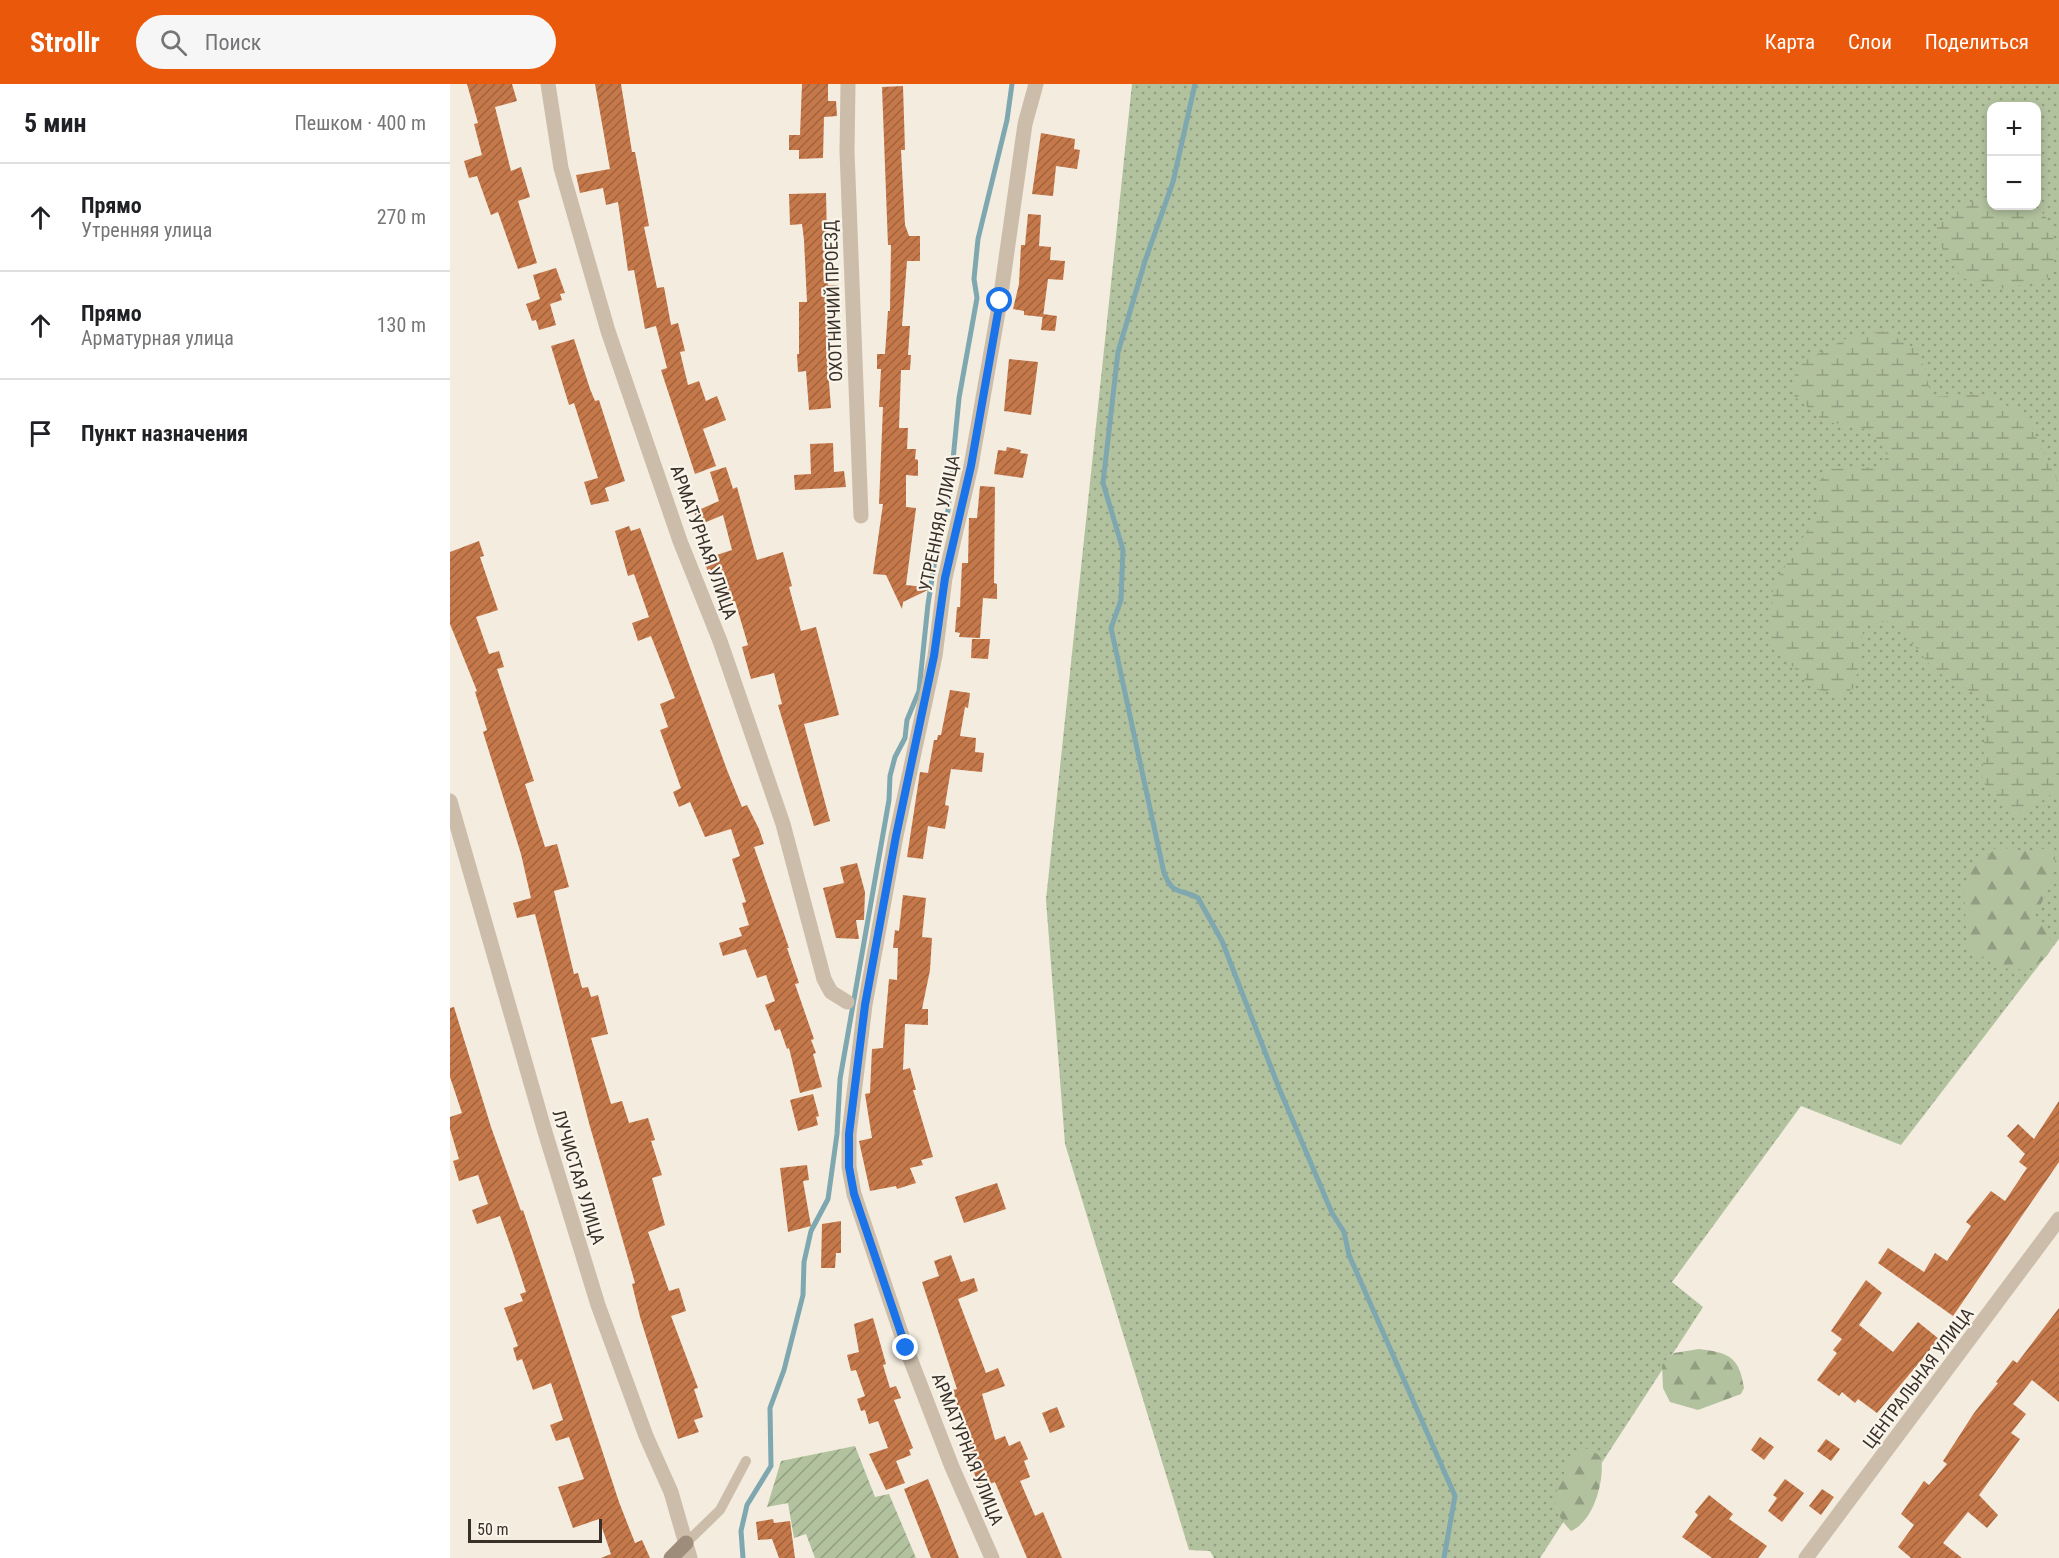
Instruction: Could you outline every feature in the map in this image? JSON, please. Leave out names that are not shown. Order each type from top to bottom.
[{"type":"street","name":"АРМАТУРНАЯ УЛИЦА","points":[[548,84],[561,168],[608,331],[680,541],[720,641],[783,824],[824,979],[831,992],[857,1004],[849,1134],[849,1167],[854,1194],[906,1348],[952,1467],[992,1558]]},
{"type":"street","name":"ОХОТНИЧИЙ ПРОЕЗД","points":[[848,84],[847,151],[861,516]]},
{"type":"street","name":"УТРЕННЯЯ УЛИЦА","points":[[857,1004],[896,836],[934,656],[945,578],[971,466],[1000,301],[1024,124],[1036,84]]},
{"type":"street","name":"ЛУЧИСТАЯ УЛИЦА","points":[[450,801],[598,1305],[646,1436],[671,1492],[688,1551]]},
{"type":"street","name":"ЦЕНТРАЛЬНАЯ УЛИЦА","points":[[1806,1558],[2059,1220]]},
{"type":"street","points":[[672,1558],[688,1551]]},
{"type":"lane","points":[[688,1551],[720,1510],[746,1461]]},
{"type":"green space","points":[[1132,84],[2059,84],[2059,939],[1901,1145],[1801,1106],[1672,1282],[1703,1307],[1540,1558],[1214,1558],[1210,1551],[1189,1550],[1065,1144],[1046,900]]},
{"type":"green space","points":[[1987,196],[1987,210],[2041,210],[2047,219],[2058,250],[2047,279],[2005,289],[1962,278],[1937,241],[1937,226],[1962,205]]},
{"type":"green space","points":[[1885,331],[1919,351],[1932,397],[1982,394],[2025,414],[2059,484],[2059,788],[2026,813],[2011,815],[1982,781],[1987,701],[1934,670],[1894,621],[1864,624],[1855,687],[1843,695],[1814,689],[1771,644],[1773,586],[1818,513],[1819,481],[1831,469],[1880,467],[1888,454],[1869,430],[1824,421],[1794,396],[1795,366],[1851,336]]},
{"type":"green space","points":[[2054,846],[2053,873],[2035,915],[2053,943],[2047,956],[2038,963],[2012,971],[1975,953],[1967,946],[1964,890],[1971,870],[1997,847],[2032,852]]},
{"type":"green space","points":[[1699,1349],[1718,1352],[1731,1358],[1742,1377],[1744,1388],[1741,1394],[1698,1410],[1670,1402],[1663,1388],[1662,1365],[1674,1353]]},
{"type":"green space","points":[[855,1446],[875,1497],[889,1494],[916,1558],[815,1558],[806,1534],[794,1538],[788,1503],[767,1507],[781,1461]]},
{"type":"green space","points":[[1589,1448],[1601,1457],[1599,1488],[1592,1509],[1579,1526],[1571,1531],[1558,1512],[1557,1491],[1572,1461],[1583,1450]]},
{"type":"building","points":[[467,84],[512,84],[517,101],[495,107],[511,171],[521,167],[530,197],[518,201],[537,263],[518,269],[498,212],[491,215],[477,176],[469,178],[464,161],[482,155],[474,124],[478,123]]},
{"type":"building","points":[[595,84],[621,84],[632,152],[635,152],[649,226],[644,227],[657,288],[664,287],[671,325],[678,323],[685,351],[680,352],[688,385],[699,381],[706,401],[717,396],[726,420],[703,429],[716,466],[695,474],[661,370],[667,368],[656,326],[645,329],[634,270],[628,271],[618,202],[606,205],[603,188],[580,193],[576,175],[610,169]]},
{"type":"building","points":[[802,84],[828,84],[828,101],[836,101],[837,116],[824,117],[823,158],[799,159],[799,150],[789,150],[789,135],[800,135]]},
{"type":"building","points":[[903,86],[905,150],[901,150],[905,225],[909,236],[920,236],[920,261],[907,261],[902,326],[910,326],[908,355],[911,355],[910,370],[901,370],[899,428],[908,428],[907,449],[916,449],[915,459],[918,460],[918,476],[906,475],[906,507],[916,508],[906,585],[932,588],[903,602],[902,609],[886,575],[873,574],[883,504],[879,504],[883,407],[879,407],[881,369],[877,369],[877,354],[885,354],[888,311],[890,311],[891,245],[888,245],[882,87]]},
{"type":"building","points":[[1041,133],[1075,139],[1074,149],[1080,150],[1077,169],[1056,166],[1053,196],[1032,194]]},
{"type":"building","points":[[826,193],[827,238],[824,238],[828,285],[838,285],[839,303],[828,304],[829,344],[826,344],[831,408],[809,410],[806,371],[798,372],[797,354],[799,354],[799,302],[807,302],[804,240],[802,224],[790,225],[789,194]]},
{"type":"building","points":[[1028,214],[1041,215],[1039,246],[1051,247],[1050,260],[1065,261],[1063,280],[1048,279],[1043,317],[1024,315],[1024,311],[1013,309],[1019,284],[1021,245],[1025,245]]},
{"type":"building","points":[[556,268],[565,293],[560,294],[562,300],[550,304],[556,325],[539,330],[536,320],[532,321],[526,304],[540,299],[533,275]]},
{"type":"building","points":[[1043,314],[1057,316],[1055,331],[1041,330]]},
{"type":"building","points":[[574,339],[590,389],[595,401],[599,400],[625,481],[605,488],[609,501],[591,505],[584,482],[598,478],[574,403],[569,405],[551,346]]},
{"type":"building","points":[[1009,359],[1038,362],[1031,415],[1004,411]]},
{"type":"building","points":[[833,443],[834,472],[844,471],[846,487],[795,490],[794,475],[811,474],[810,444]]},
{"type":"building","points":[[1007,447],[1028,454],[1023,478],[994,474],[998,450],[1006,451]]},
{"type":"building","points":[[726,467],[733,489],[737,487],[757,560],[783,552],[792,586],[789,587],[801,631],[816,627],[839,715],[804,724],[830,821],[814,826],[778,705],[782,704],[774,673],[751,679],[742,647],[748,645],[735,601],[726,604],[716,571],[708,573],[704,559],[732,550],[723,515],[699,525],[694,512],[719,501],[710,472]]},
{"type":"building","points":[[980,486],[995,487],[994,583],[997,584],[997,599],[983,598],[980,638],[959,637],[960,633],[955,632],[957,607],[960,607],[962,563],[968,563],[969,518],[977,518]]},
{"type":"building","points":[[629,526],[631,531],[640,528],[727,770],[742,807],[747,805],[759,829],[764,844],[754,847],[799,983],[795,984],[814,1039],[811,1040],[816,1053],[813,1054],[822,1087],[800,1093],[789,1048],[787,1049],[780,1029],[775,1031],[765,1005],[775,1001],[766,975],[757,978],[746,949],[723,956],[719,943],[742,936],[739,928],[749,925],[742,903],[746,902],[732,859],[740,856],[731,829],[705,837],[690,802],[679,807],[673,792],[681,788],[660,730],[668,727],[660,704],[675,698],[651,636],[638,641],[632,623],[649,617],[634,574],[628,576],[615,531]]},
{"type":"building","points":[[479,541],[484,556],[480,557],[498,610],[476,617],[489,654],[499,651],[504,667],[497,669],[534,781],[525,784],[545,847],[557,844],[569,887],[554,891],[574,974],[578,973],[582,988],[588,987],[591,997],[598,995],[608,1034],[591,1038],[611,1104],[622,1101],[629,1123],[648,1118],[655,1140],[651,1141],[662,1175],[652,1178],[665,1225],[648,1232],[669,1291],[679,1288],[686,1311],[671,1316],[698,1388],[694,1389],[703,1417],[694,1420],[699,1432],[678,1439],[640,1317],[632,1284],[635,1283],[589,1123],[535,914],[517,918],[513,903],[531,898],[521,854],[483,732],[487,730],[475,692],[477,691],[450,624],[450,552]]},
{"type":"building","points":[[972,639],[990,639],[988,659],[971,658]]},
{"type":"building","points":[[950,690],[970,693],[960,736],[976,738],[975,752],[984,753],[982,772],[951,769],[945,805],[949,806],[945,829],[928,826],[923,859],[907,857],[920,772],[928,773],[934,740],[941,735]]},
{"type":"building","points":[[857,863],[865,892],[864,920],[856,920],[859,939],[836,938],[823,888],[844,883],[840,867]]},
{"type":"building","points":[[903,895],[926,898],[922,937],[932,938],[930,970],[922,1009],[928,1009],[928,1025],[905,1024],[903,1070],[910,1068],[916,1090],[913,1090],[933,1157],[921,1160],[923,1165],[910,1168],[916,1183],[897,1189],[896,1186],[870,1191],[859,1141],[872,1138],[865,1094],[870,1093],[872,1049],[883,1048],[889,979],[897,980],[898,948],[893,948],[895,930],[899,931]]},
{"type":"building","points":[[454,1007],[491,1127],[521,1211],[523,1210],[619,1502],[635,1543],[642,1540],[650,1558],[601,1558],[611,1554],[599,1519],[573,1528],[558,1487],[584,1479],[569,1437],[556,1441],[550,1425],[563,1420],[551,1383],[533,1390],[522,1359],[517,1361],[513,1348],[518,1346],[504,1308],[523,1301],[520,1294],[526,1292],[500,1216],[477,1224],[472,1210],[488,1204],[478,1175],[459,1181],[453,1161],[459,1159],[450,1129],[450,1117],[462,1113],[450,1077],[450,1008]]},
{"type":"building","points":[[813,1094],[819,1116],[816,1117],[818,1125],[798,1131],[790,1100]]},
{"type":"building","points":[[2059,1101],[2059,1162],[1953,1316],[1878,1263],[1888,1248],[1924,1272],[1935,1253],[1947,1261],[1971,1226],[1966,1222],[1991,1191],[2005,1201],[2027,1168],[2019,1162],[2025,1154],[2007,1136],[2018,1124],[2034,1139]]},
{"type":"building","points":[[807,1165],[809,1180],[803,1181],[811,1226],[788,1232],[780,1168]]},
{"type":"building","points":[[997,1183],[1006,1209],[964,1223],[955,1197]]},
{"type":"building","points":[[841,1221],[841,1253],[836,1253],[835,1268],[821,1268],[822,1224]]},
{"type":"building","points":[[951,1255],[961,1282],[974,1278],[978,1291],[958,1299],[986,1373],[998,1368],[1005,1386],[982,1394],[995,1440],[1005,1436],[1009,1446],[1020,1441],[1028,1459],[1024,1461],[1030,1477],[1020,1481],[1035,1516],[1043,1512],[1062,1558],[1027,1558],[995,1482],[980,1488],[969,1460],[972,1459],[953,1390],[957,1389],[922,1282],[939,1276],[934,1261]]},
{"type":"building","points":[[1866,1280],[1882,1293],[1859,1325],[1893,1352],[1918,1322],[1939,1339],[1877,1413],[1858,1399],[1855,1403],[1842,1392],[1839,1396],[1817,1380],[1837,1353],[1833,1350],[1842,1339],[1831,1331]]},
{"type":"building","points":[[2059,1308],[2059,1402],[2032,1380],[2013,1404],[2026,1414],[2011,1433],[2020,1439],[1979,1495],[1998,1515],[1987,1528],[1968,1512],[1943,1543],[1962,1558],[1911,1558],[1898,1547],[1914,1525],[1901,1514],[1924,1481],[1929,1485],[1947,1464],[1943,1461],[1974,1413],[1998,1383],[1996,1382],[2013,1360],[2017,1363]]},
{"type":"building","points":[[873,1318],[890,1388],[896,1386],[901,1398],[894,1400],[913,1448],[909,1450],[911,1455],[896,1461],[905,1483],[886,1490],[869,1454],[888,1448],[878,1421],[869,1424],[865,1410],[861,1411],[857,1399],[865,1396],[856,1370],[851,1371],[847,1355],[859,1352],[854,1324]]},
{"type":"building","points":[[1057,1407],[1065,1427],[1050,1433],[1042,1413]]},
{"type":"building","points":[[1760,1437],[1774,1447],[1764,1460],[1751,1450]]},
{"type":"building","points":[[1826,1439],[1840,1449],[1831,1461],[1817,1451]]},
{"type":"building","points":[[928,1479],[959,1558],[931,1558],[904,1489]]},
{"type":"building","points":[[1785,1479],[1804,1493],[1782,1522],[1768,1511],[1777,1498],[1773,1495]]},
{"type":"building","points":[[1822,1489],[1834,1497],[1821,1515],[1809,1506]]},
{"type":"building","points":[[1709,1495],[1733,1514],[1729,1519],[1767,1546],[1758,1558],[1712,1558],[1682,1537],[1698,1515],[1695,1512]]},
{"type":"building","points":[[773,1519],[774,1523],[790,1521],[795,1558],[779,1558],[772,1539],[758,1540],[756,1522]]},
{"type":"waterway","points":[[743,1558],[741,1531],[747,1505],[771,1466],[770,1408],[784,1370],[803,1295],[804,1262],[811,1231],[828,1199],[837,1134],[840,1079],[889,800],[890,776],[895,757],[905,738],[907,720],[919,691],[928,604],[939,534],[948,511],[959,398],[977,298],[974,279],[978,239],[1007,120],[1012,84]]},
{"type":"waterway","points":[[1195,84],[1173,182],[1145,261],[1118,352],[1103,483],[1123,550],[1121,600],[1111,628],[1164,873],[1174,888],[1198,898],[1222,941],[1279,1088],[1332,1213],[1344,1232],[1349,1255],[1455,1496],[1444,1558]]},
{"type":"route","points":[[906,1348],[854,1194],[849,1167],[849,1134],[865,1005],[896,836],[934,656],[945,578],[971,466],[1000,301]]}]
